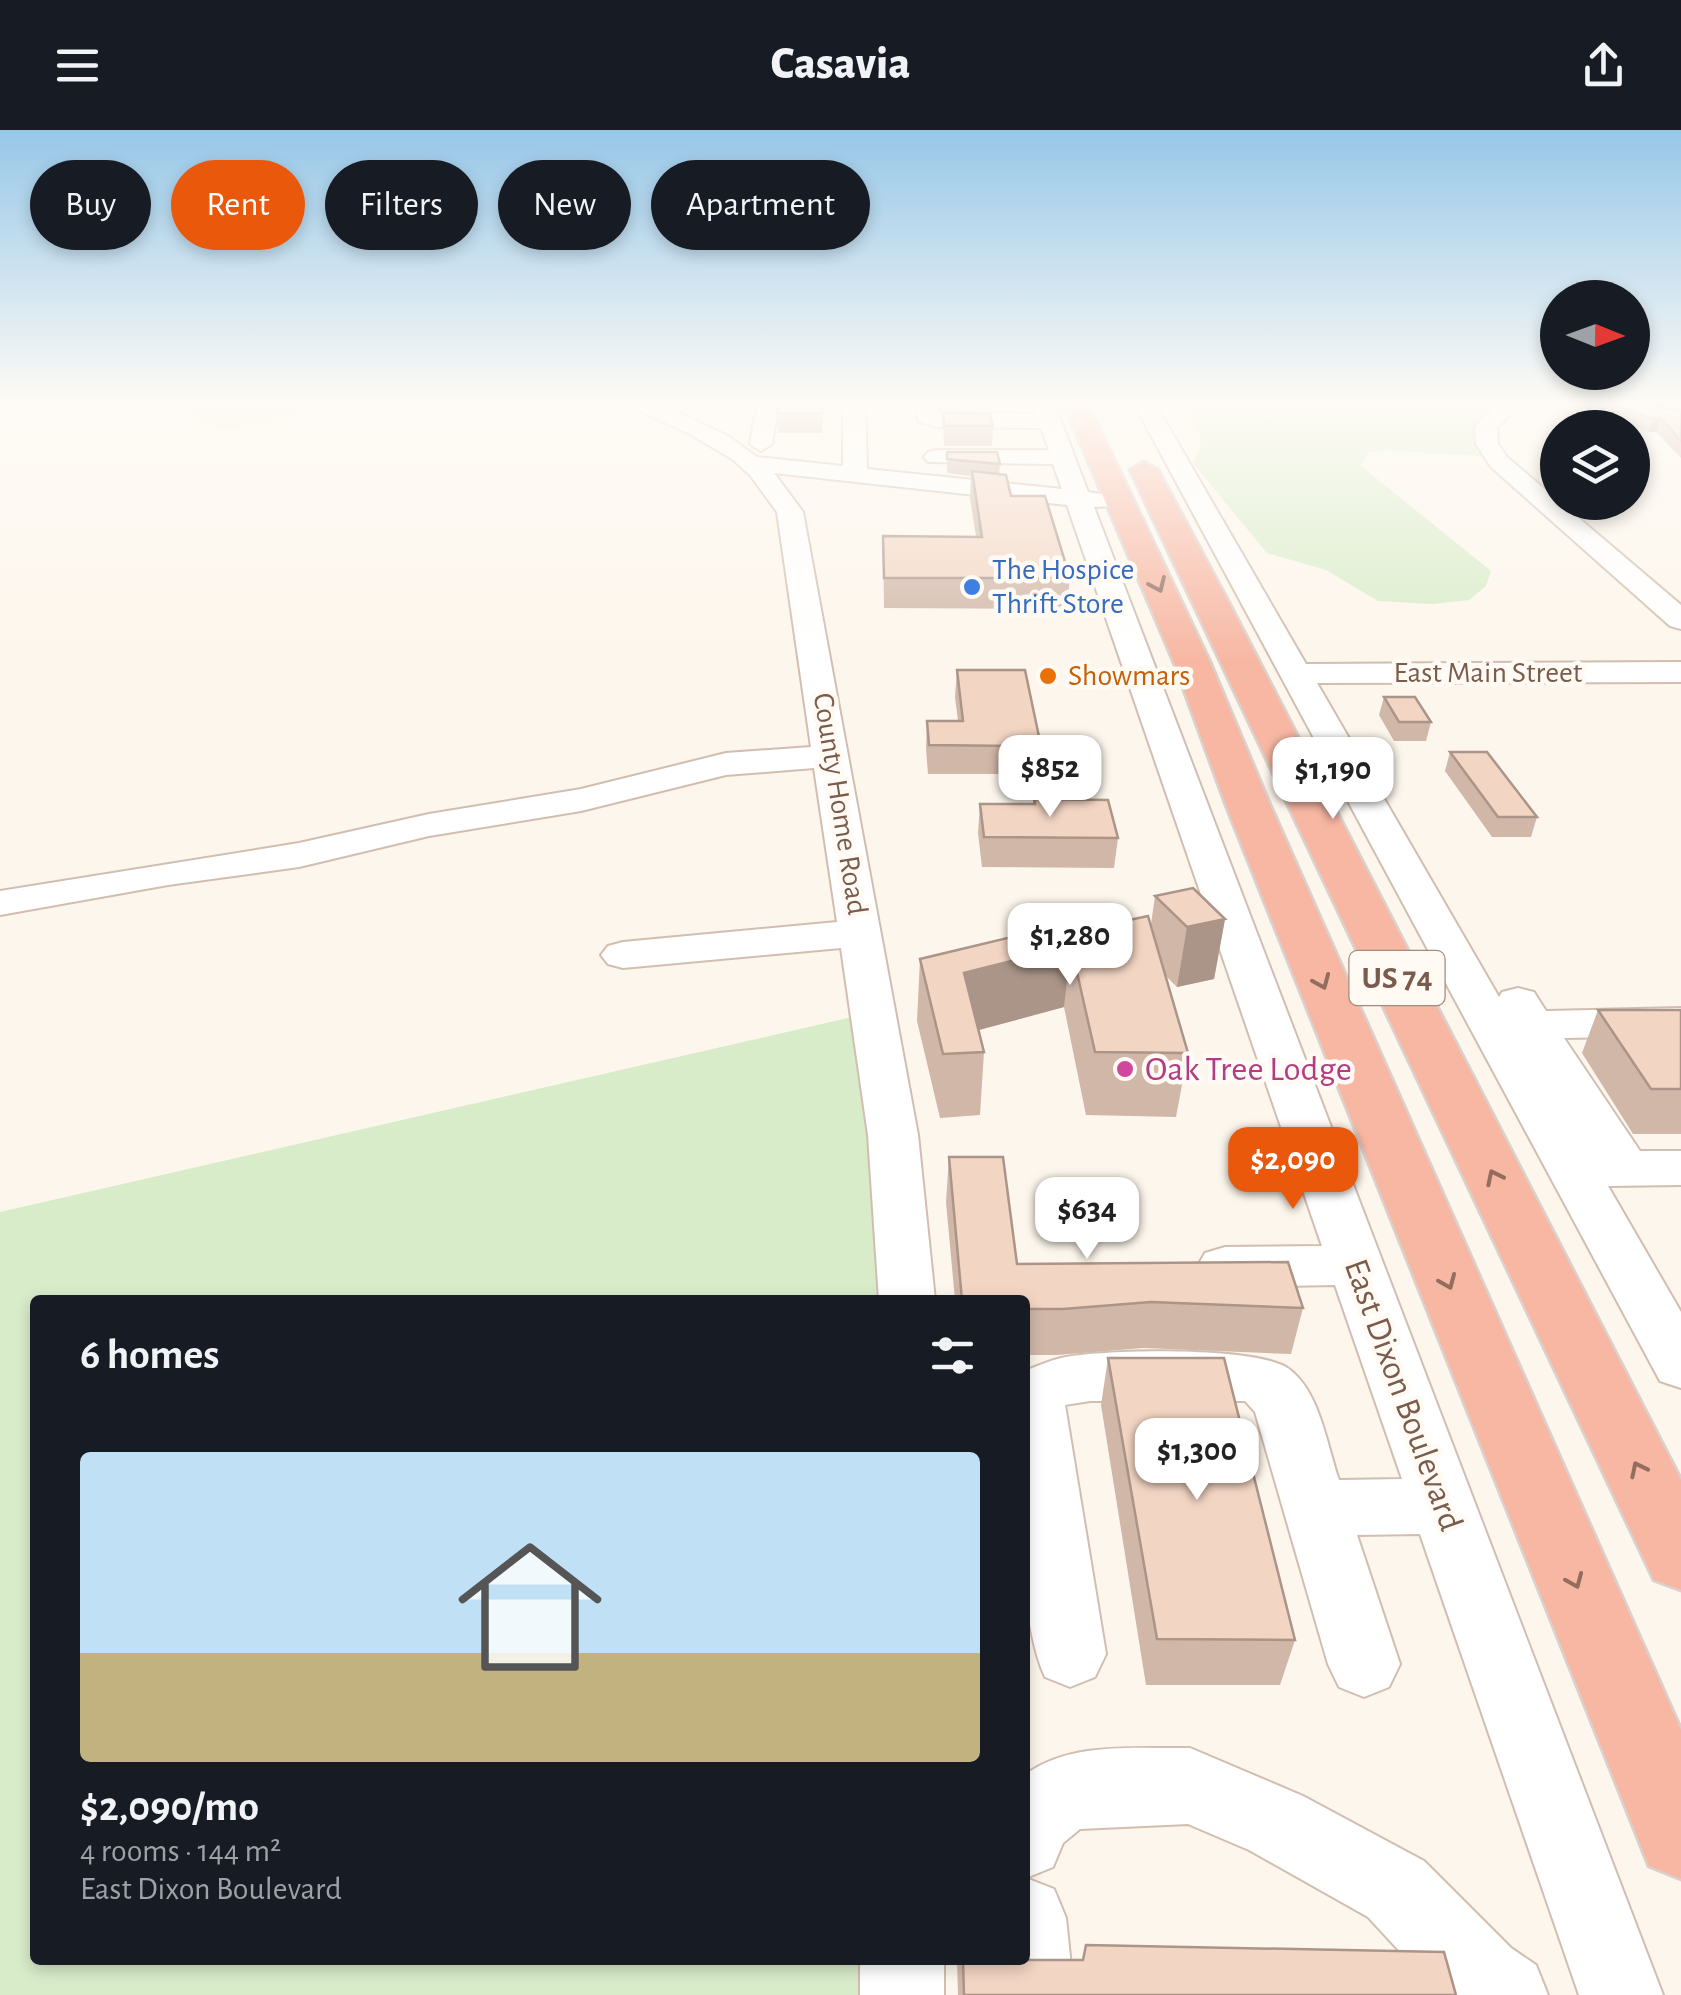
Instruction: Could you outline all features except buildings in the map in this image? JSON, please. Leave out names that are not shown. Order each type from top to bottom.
[{"type":"highway","name":"US 74","points":[[1075,487],[1182,641],[1681,1834]]},
{"type":"highway","name":"US 74","points":[[1154,487],[1308,788],[1428,1044],[1681,1556]]},
{"type":"highway","points":[[1182,641],[1212,666],[1224,683],[1268,774],[1276,781],[1308,788]]},
{"type":"highway","points":[[1248,804],[1273,809],[1286,818],[1321,894],[1368,977],[1428,1044]]},
{"type":"street","name":"County Home Road","points":[[776,487],[790,512],[861,932],[893,1135],[907,1295]]},
{"type":"street","name":"East Dixon Boulevard","points":[[1066,487],[1188,803],[1621,1995]]},
{"type":"street","points":[[1190,487],[1456,962],[1490,965],[1513,1025],[1552,1093],[1625,1169]]},
{"type":"street","points":[[1528,487],[1681,620]]},
{"type":"street","name":"East Main Street","points":[[1294,674],[1681,672]]},
{"type":"street","points":[[0,903],[150,876],[300,856],[429,824],[581,800],[726,764],[830,756]]},
{"type":"street","points":[[1308,788],[1359,789]]},
{"type":"street","points":[[1188,803],[1248,804]]},
{"type":"street","points":[[623,955],[861,932]]},
{"type":"street","points":[[1513,1025],[1681,1022]]},
{"type":"street","points":[[1552,1093],[1572,1170],[1681,1366]]},
{"type":"street","points":[[1572,1170],[1681,1168]]},
{"type":"street","points":[[1180,1267],[1356,1265]]},
{"type":"street","points":[[1030,1396],[1063,1380],[1256,1378],[1282,1401],[1364,1664]]},
{"type":"street","points":[[1030,1402],[1070,1654]]},
{"type":"street","points":[[1315,1508],[1444,1506]]},
{"type":"street","points":[[1030,1824],[1032,1818],[1063,1794],[1097,1788],[1190,1786],[1276,1824],[1396,1889],[1482,1978],[1506,1995]]},
{"type":"street","points":[[902,1965],[902,1995]]},
{"type":"street","points":[[1029,1965],[1032,1995]]},
{"type":"green space","points":[[1213,487],[1387,487],[1491,571],[1486,586],[1469,600],[1433,604],[1378,601],[1326,570],[1267,553]]},
{"type":"green space","points":[[874,1012],[906,1295],[30,1295],[30,1965],[902,1965],[902,1995],[0,1995],[0,1212]]},
{"type":"place","name":"The Hospice Thrift Store","points":[[972,587]]},
{"type":"place","name":"Showmars","points":[[1048,676]]},
{"type":"place","name":"Oak Tree Lodge","points":[[1125,1069]]}]
